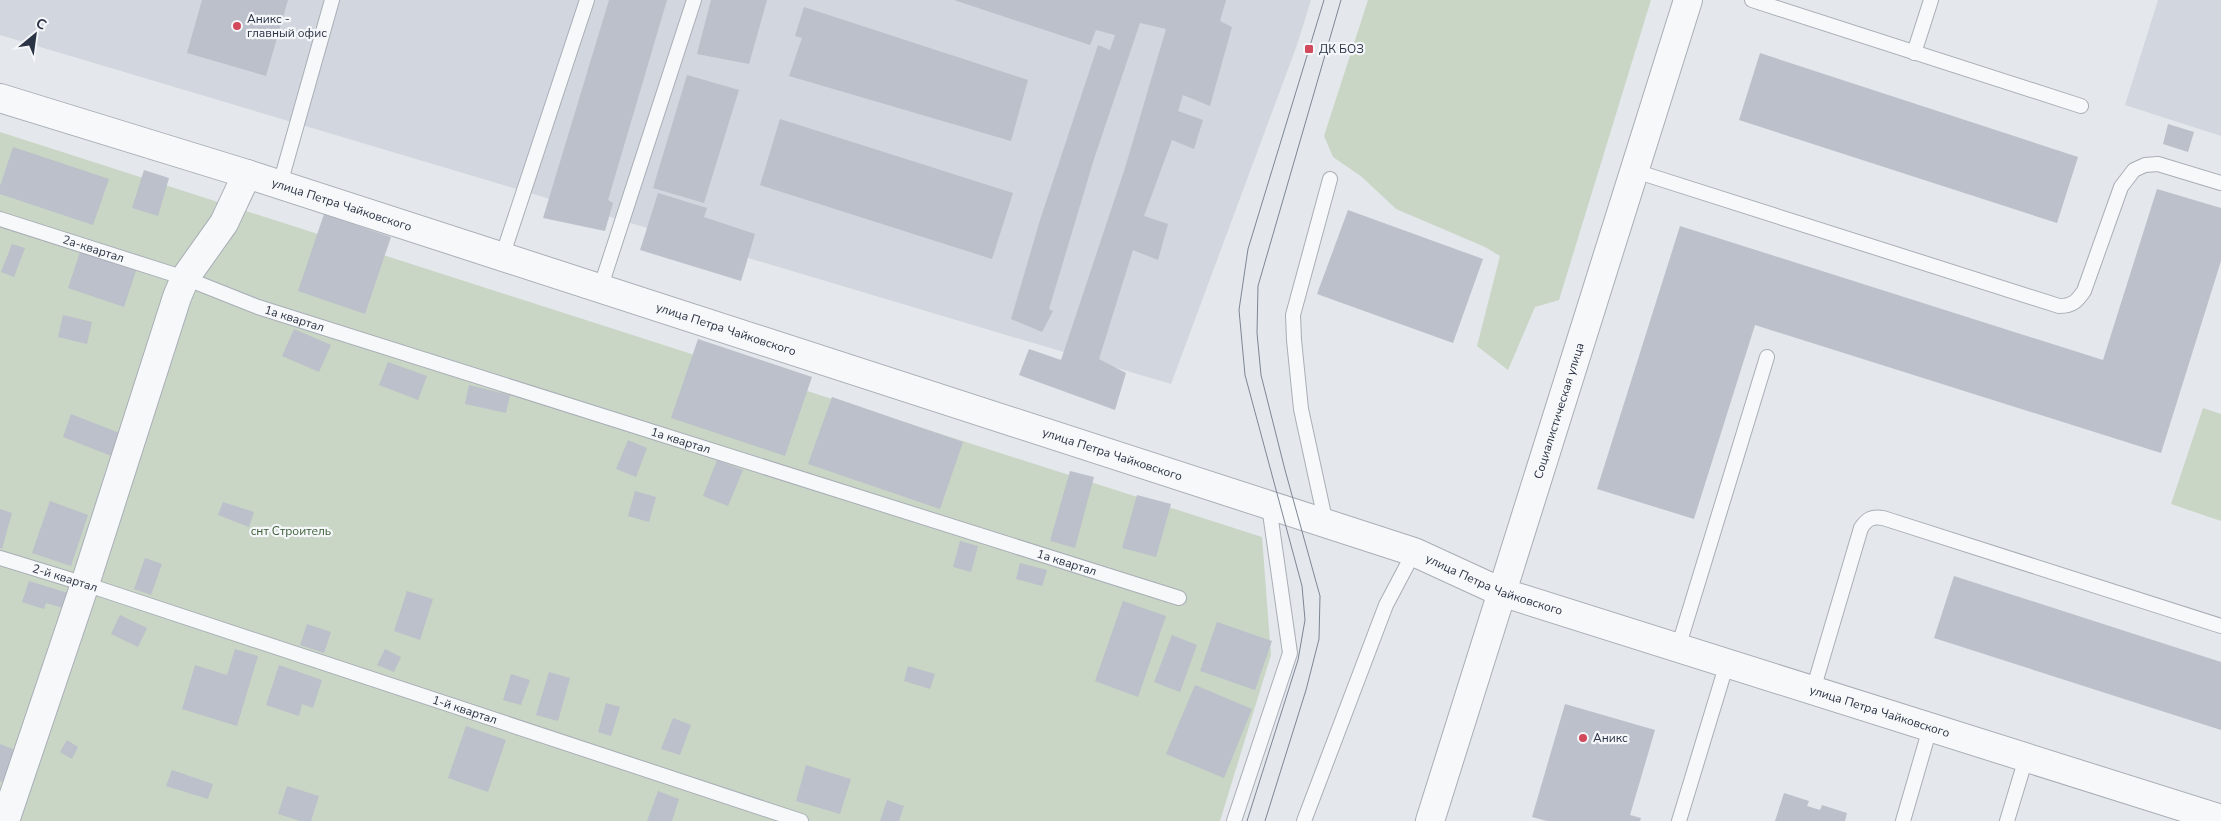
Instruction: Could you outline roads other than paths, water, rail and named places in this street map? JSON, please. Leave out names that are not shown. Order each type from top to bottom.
[{"type":"street","name":"Социалистическая улица","points":[[1430,821],[1688,0]]},
{"type":"street","name":"улица Петра Чайковского","points":[[0,98],[280,184],[1414,552],[1501,592],[1813,690],[2209,818]]},
{"type":"street","points":[[5,821],[142,410],[168,322],[185,278],[224,223],[247,174]]},
{"type":"lane","points":[[280,184],[332,0]]},
{"type":"lane","points":[[502,257],[587,0]]},
{"type":"lane","points":[[600,289],[694,0]]},
{"type":"lane","points":[[1752,0],[2081,106]]},
{"type":"lane","points":[[1914,53],[1931,0]]},
{"type":"lane","points":[[1635,171],[2059,306],[2075,303],[2084,291],[2121,187],[2134,170],[2145,165],[2158,164],[2221,183]]},
{"type":"lane","points":[[1326,524],[1301,409],[1293,314],[1330,179]]},
{"type":"lane","name":"2а-квартал","points":[[0,218],[185,278]]},
{"type":"lane","name":"1а квартал","points":[[185,278],[258,307],[1179,598]]},
{"type":"lane","points":[[1678,648],[1767,357]]},
{"type":"lane","points":[[1234,821],[1290,653],[1269,506]]},
{"type":"lane","points":[[1813,690],[1861,528],[1865,522],[1872,518],[1883,518],[2221,626]]},
{"type":"lane","points":[[1304,821],[1386,605],[1414,552]]},
{"type":"lane","name":"2-й квартал","points":[[0,558],[128,599]]},
{"type":"lane","name":"1-й квартал","points":[[128,599],[801,821]]},
{"type":"lane","points":[[1679,821],[1727,663]]},
{"type":"lane","points":[[1903,821],[1930,728]]},
{"type":"lane","points":[[2006,821],[2026,758]]},
{"type":"tram line","points":[[1247,821],[1298,660],[1305,620],[1302,586],[1245,375],[1239,310],[1248,249],[1324,0]]},
{"type":"tram line","points":[[1265,821],[1306,690],[1319,639],[1320,596],[1261,375],[1257,333],[1258,286],[1341,0]]},
{"type":"place","name":"Аникс - главный офис","points":[[237,26]]},
{"type":"place","name":"ДК БОЗ","points":[[1309,49]]},
{"type":"place","name":"Аникс","points":[[1583,738]]},
{"type":"park label","name":"снт Строитель","points":[[291,531]]}]
